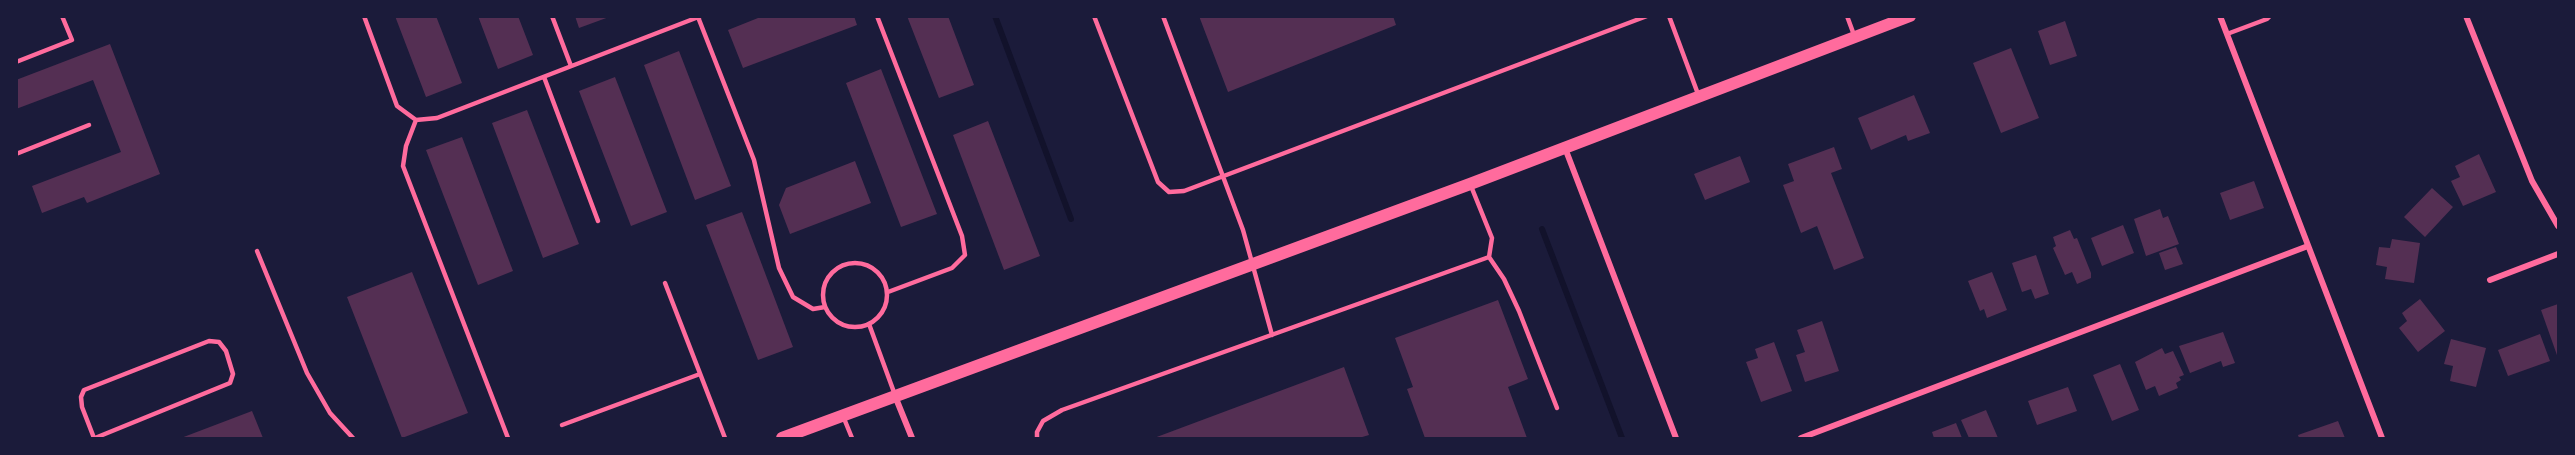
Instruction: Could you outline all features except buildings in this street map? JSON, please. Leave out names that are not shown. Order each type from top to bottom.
[{"type":"main road","points":[[782,438],[1252,262],[1470,184],[1910,16]]},
{"type":"street","points":[[2220,16],[2382,438]]},
{"type":"street","points":[[2466,16],[2532,181],[2559,226]]},
{"type":"street","points":[[1564,148],[1676,438]]},
{"type":"street","points":[[1801,438],[2308,246]]},
{"type":"street","points":[[2490,280],[2559,254]]},
{"type":"street","points":[[895,396],[912,438]]},
{"type":"lane","points":[[16,62],[72,40],[62,16]]},
{"type":"lane","points":[[364,16],[398,106],[416,120],[437,118],[699,17],[754,160],[779,268],[793,297],[813,309],[825,307]]},
{"type":"lane","points":[[552,16],[571,66]]},
{"type":"lane","points":[[877,16],[962,236],[965,255],[952,268],[888,292]]},
{"type":"lane","points":[[1094,16],[1158,182],[1169,192],[1184,191],[1647,16]]},
{"type":"lane","points":[[1163,16],[1243,230],[1272,335]]},
{"type":"lane","points":[[1669,16],[1699,97]]},
{"type":"lane","points":[[1847,16],[1855,37]]},
{"type":"lane","points":[[2227,34],[2270,16]]},
{"type":"lane","points":[[544,77],[598,221]]},
{"type":"lane","points":[[416,120],[406,146],[403,166],[508,438]]},
{"type":"lane","points":[[16,154],[89,125]]},
{"type":"lane","points":[[1470,184],[1492,238],[1489,258],[1504,279],[1519,311],[1557,408]]},
{"type":"lane","points":[[257,251],[307,373],[330,413],[353,438]]},
{"type":"lane","points":[[1037,438],[1043,421],[1062,410],[1489,258]]},
{"type":"lane","points":[[850,263],[862,263],[873,267],[881,275],[888,292],[885,308],[878,318],[859,327],[838,323],[825,307],[823,296],[830,274],[850,263]]},
{"type":"lane","points":[[665,283],[725,438]]},
{"type":"lane","points":[[869,324],[895,396]]},
{"type":"lane","points":[[209,341],[219,342],[226,351],[233,374],[230,383],[94,438],[81,407],[84,390],[209,341]]},
{"type":"lane","points":[[562,425],[700,374]]},
{"type":"lane","points":[[843,416],[852,438]]},
{"type":"waterway","points":[[995,16],[1071,219]]},
{"type":"waterway","points":[[1542,229],[1622,438]]}]
